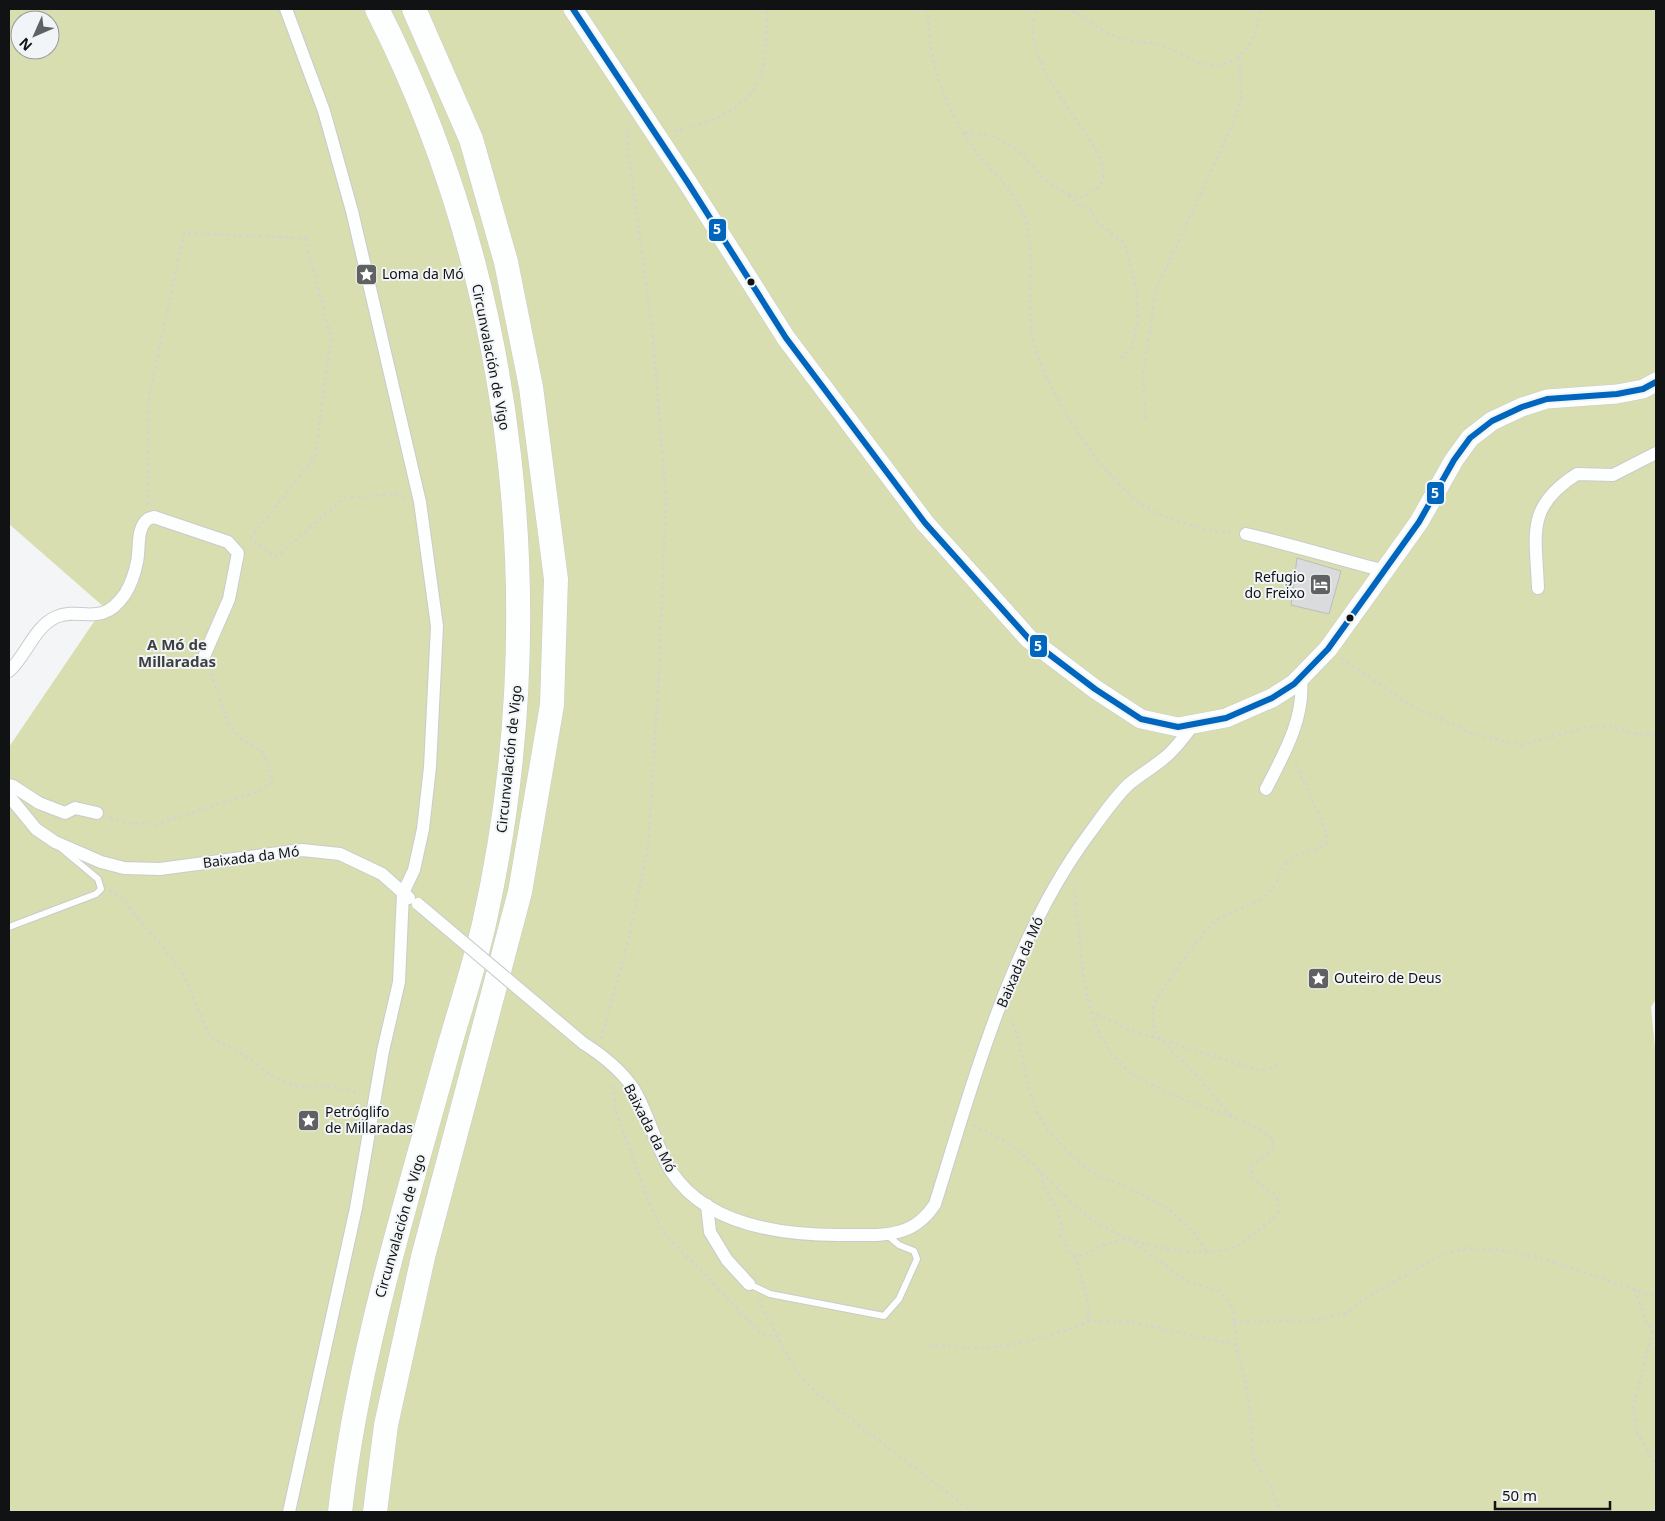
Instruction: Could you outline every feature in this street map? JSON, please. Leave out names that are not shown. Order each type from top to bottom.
[{"type":"highway","name":"Circunvalación de Vigo","points":[[340,1512],[361,1380],[377,1306],[483,928],[503,824],[518,680],[517,543],[511,470],[500,387],[483,303],[468,246],[440,158],[406,71],[377,9]]},
{"type":"highway","name":"Circunvalación de Vigo","points":[[375,1512],[386,1424],[423,1257],[520,892],[552,705],[556,579],[531,387],[506,262],[471,138],[414,9]]},
{"type":"street","points":[[286,9],[324,112],[352,211],[420,502],[437,626],[430,767],[423,830],[414,870],[403,893],[399,982],[375,1098],[356,1208],[289,1512]]},
{"type":"street","points":[[573,9],[786,338],[925,522],[1029,639],[1095,689],[1141,719],[1178,726],[1226,718],[1272,698],[1300,678],[1328,649],[1419,522],[1470,438],[1492,421],[1522,407],[1547,400],[1617,394],[1643,389],[1656,382]]},
{"type":"street","points":[[1538,588],[1536,522],[1543,504],[1577,474],[1614,475],[1656,453]]},
{"type":"street","points":[[9,672],[37,634],[56,616],[69,614],[91,616],[104,612],[116,605],[125,593],[137,563],[141,527],[148,519],[154,517],[228,542],[238,553],[229,599],[205,654]]},
{"type":"street","points":[[1246,534],[1297,546],[1314,553],[1384,571]]},
{"type":"street","points":[[1266,789],[1288,747],[1300,710],[1300,678]]},
{"type":"street","name":"Baixada da Mó","points":[[9,796],[36,829],[55,842],[101,862],[124,868],[160,869],[302,850],[340,854],[382,874],[583,1042],[616,1067],[633,1089],[670,1170],[683,1187],[707,1205],[758,1227],[789,1233],[819,1236],[885,1234],[916,1226],[926,1218],[936,1204],[961,1122],[1002,1004],[1042,912],[1065,870],[1089,835],[1129,784],[1164,759],[1193,725]]},
{"type":"street","points":[[9,785],[38,803],[65,814],[74,808],[97,814]]},
{"type":"street","points":[[707,1205],[710,1232],[727,1260],[749,1284]]},
{"type":"lane","points":[[9,927],[96,894],[102,889],[102,884],[55,842]]},
{"type":"lane","points":[[749,1284],[770,1294],[884,1316],[899,1299],[917,1259],[914,1251],[899,1245],[885,1234]]},
{"type":"path","points":[[655,135],[704,124],[733,111],[754,90],[764,64],[768,9]]},
{"type":"path","points":[[927,9],[934,61],[944,92],[977,152],[1012,193],[1024,216],[1029,239],[1032,333],[1039,360],[1051,388],[1099,461],[1127,492],[1147,508],[1208,531],[1246,534]]},
{"type":"path","points":[[965,133],[981,132],[994,136],[1026,157],[1051,185],[1068,194],[1082,198],[1092,193],[1103,181],[1104,172],[1082,127],[1041,67],[1034,35],[1033,22],[1036,9]]},
{"type":"path","points":[[1067,9],[1116,37],[1158,44],[1197,61],[1210,64],[1222,64],[1240,57],[1252,43],[1259,19],[1259,9]]},
{"type":"path","points":[[1145,418],[1143,374],[1156,290],[1235,119],[1240,98],[1240,57]]},
{"type":"path","points":[[597,1052],[628,942],[648,848],[659,674],[666,508],[652,329],[628,149],[627,120]]},
{"type":"path","points":[[1068,194],[1081,207],[1090,209],[1096,221],[1125,244],[1136,289],[1138,320],[1132,347],[1119,360]]},
{"type":"path","points":[[148,519],[149,397],[184,233],[305,238],[331,338],[315,457],[251,538],[276,557],[344,498],[397,494],[420,502]]},
{"type":"path","points":[[1328,649],[1410,705],[1471,733],[1521,745],[1583,728],[1610,726],[1637,734],[1656,735]]},
{"type":"path","points":[[97,814],[125,823],[156,824],[259,791],[273,782],[263,752],[240,738],[228,722],[205,654]]},
{"type":"path","points":[[1232,1116],[1213,1097],[1192,1070],[1160,1040],[1152,1023],[1156,999],[1208,928],[1220,918],[1255,902],[1269,892],[1278,882],[1280,871],[1290,859],[1305,851],[1326,844],[1327,833],[1288,747]]},
{"type":"path","points":[[961,1122],[988,1132],[1010,1145],[1077,1210],[1110,1231],[1128,1238],[1175,1250],[1207,1251],[1236,1246],[1271,1221],[1277,1213],[1279,1205],[1276,1197],[1251,1174],[1252,1165],[1273,1149],[1273,1139],[1264,1132],[1232,1116],[1181,1099],[1139,1078],[1127,1068],[1100,1036],[1091,1012],[1078,936],[1073,885],[1065,870]]},
{"type":"path","points":[[102,884],[121,897],[178,966],[187,982],[209,1036],[247,1056],[273,1077],[298,1086],[316,1088],[333,1086],[375,1098]]},
{"type":"path","points":[[1002,1004],[1017,1031],[1037,1110],[1049,1130],[1094,1173],[1158,1201],[1175,1212],[1189,1226],[1207,1251]]},
{"type":"path","points":[[1091,1012],[1128,1029],[1254,1069],[1266,1070],[1278,1066]]},
{"type":"path","points":[[613,1080],[616,1111],[649,1203],[665,1235],[695,1264],[762,1336],[780,1337]]},
{"type":"path","points":[[1040,1173],[1046,1193],[1062,1224],[1060,1236],[1070,1253],[1075,1256],[1084,1255],[1105,1244],[1128,1238]]},
{"type":"path","points":[[1128,1238],[1189,1282],[1220,1291],[1234,1309],[1236,1346],[1250,1409],[1253,1457],[1271,1488],[1280,1512]]},
{"type":"path","points":[[1234,1322],[1314,1320],[1346,1313],[1364,1299],[1427,1263],[1447,1253],[1470,1248],[1498,1250],[1538,1257],[1656,1297]]},
{"type":"path","points":[[1075,1256],[1088,1302],[1087,1321]]},
{"type":"path","points":[[749,1284],[780,1337],[792,1364],[801,1377],[817,1393],[973,1512]]},
{"type":"path","points":[[1635,1290],[1648,1323],[1653,1330],[1633,1407],[1637,1434],[1654,1461],[1656,1480]]},
{"type":"path","points":[[929,1344],[973,1349],[1012,1346],[1087,1321],[1133,1322],[1236,1346]]},
{"type":"green space","points":[[9,9],[1656,9],[1656,999],[1651,1007],[1656,1058],[1656,1512],[9,1512],[9,747],[104,607],[9,524]]},
{"type":"building","points":[[1297,558],[1341,571],[1329,614],[1291,605]]},
{"type":"transit line","name":"5","points":[[573,9],[688,183],[786,338],[925,523],[1029,639],[1095,689],[1141,719],[1178,727],[1226,718],[1272,698],[1294,684],[1328,649],[1369,592],[1419,522],[1454,460],[1470,438],[1492,421],[1522,407],[1547,399],[1617,394],[1643,389],[1656,382]]},
{"type":"place","name":"Loma da Mó","points":[[366,274]]},
{"type":"place","name":"Refugio do Freixo","points":[[1321,585]]},
{"type":"place","name":"Outeiro de Deus","points":[[1318,978]]},
{"type":"place","name":"Petróglifo de Millaradas","points":[[309,1120]]},
{"type":"district","name":"A Mó de Millaradas","points":[[177,654]]}]
